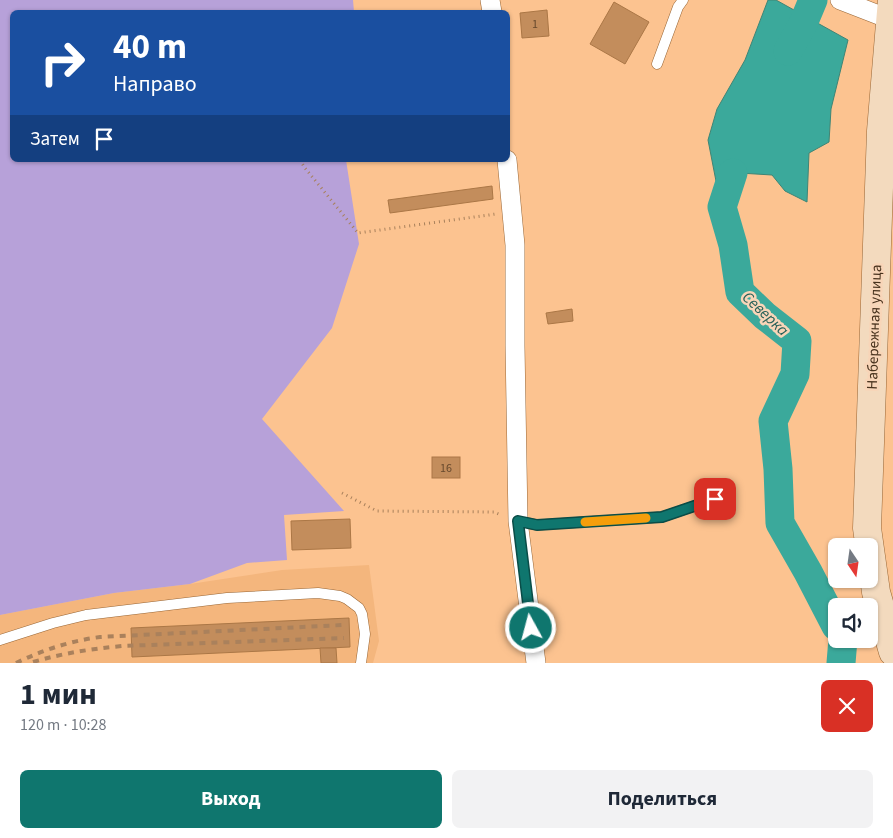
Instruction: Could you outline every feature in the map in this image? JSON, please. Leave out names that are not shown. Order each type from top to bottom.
[{"type":"street","points":[[843,2],[891,10]]},
{"type":"street","name":"Набережная улица","points":[[891,10],[881,131],[867,528],[876,592],[893,652]]},
{"type":"street","points":[[507,162],[515,245],[518,521],[536,663]]},
{"type":"lane","points":[[658,64],[678,7],[683,0]]},
{"type":"lane","points":[[518,521],[537,525],[662,517],[715,499]]},
{"type":"lane","points":[[0,640],[52,623],[86,615],[227,598],[318,593],[340,596],[359,608],[362,614],[365,634],[361,663]]},
{"type":"path","points":[[301,162],[358,233],[512,212]]},
{"type":"path","points":[[342,493],[378,511],[494,512],[518,521]]},
{"type":"shaded area","points":[[0,0],[353,0],[354,10],[10,10],[10,162],[346,162],[359,244],[332,328],[262,419],[344,511],[284,515],[287,560],[247,563],[190,584],[114,593],[0,615]]},
{"type":"shaded area","points":[[369,565],[379,641],[373,663],[0,663],[0,615],[114,593],[282,570]]},
{"type":"water","points":[[768,0],[776,0],[848,40],[831,109],[829,142],[809,153],[807,202],[785,191],[772,175],[739,173],[722,212],[708,140],[717,109],[745,60]]},
{"type":"building","points":[[614,2],[649,22],[625,64],[590,44]]},
{"type":"building","points":[[547,10],[549,36],[522,38],[520,13]]},
{"type":"building","points":[[492,186],[493,199],[390,213],[388,200]]},
{"type":"building","points":[[572,309],[573,321],[548,324],[546,313]]},
{"type":"building","points":[[432,457],[460,457],[460,478],[432,478]]},
{"type":"building","points":[[350,519],[351,548],[292,550],[291,521]]},
{"type":"building","points":[[349,618],[350,647],[132,657],[131,628]]},
{"type":"building","points":[[320,648],[336,648],[337,663],[321,663]]},
{"type":"waterway","name":"Северка","points":[[788,51],[803,24],[813,0]]},
{"type":"waterway","name":"Северка","points":[[733,173],[722,207],[733,245],[740,292],[765,316],[797,341],[795,374],[773,421],[778,469],[780,523],[828,611]]},
{"type":"waterway","name":"Северка","points":[[841,663],[842,648]]},
{"type":"railway","points":[[16,663],[57,647],[100,637],[343,625]]},
{"type":"railway","points":[[33,662],[99,648],[122,646],[344,638]]},
{"type":"slow traffic","points":[[585,522],[646,518]]},
{"type":"route","points":[[531,628],[518,521],[537,525],[662,517],[715,499]]}]
